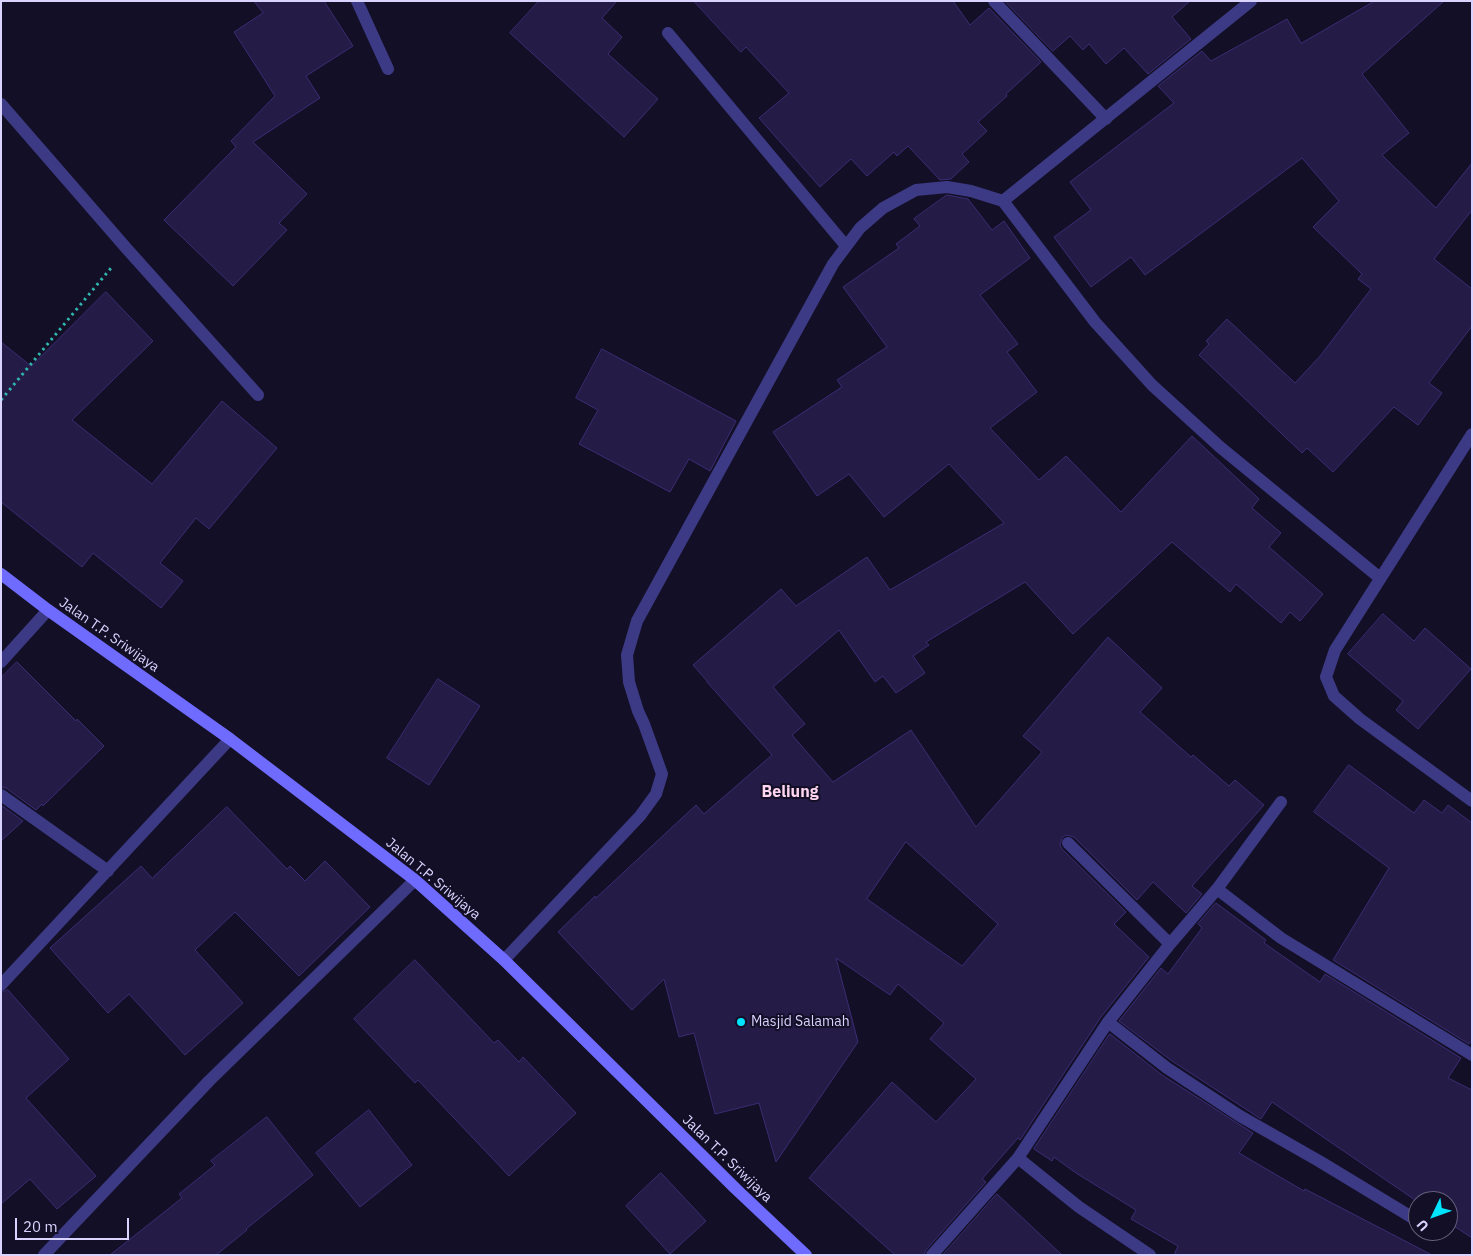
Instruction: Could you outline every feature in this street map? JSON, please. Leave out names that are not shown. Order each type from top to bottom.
[{"type":"main road","name":"Jalan T.P. Sriwijaya","points":[[1,574],[48,610],[230,739],[415,880],[504,960],[736,1189],[806,1255]]},
{"type":"street","points":[[357,1],[388,69]]},
{"type":"street","points":[[994,1],[1106,119]]},
{"type":"street","points":[[1003,201],[1251,1]]},
{"type":"street","points":[[668,33],[846,246]]},
{"type":"street","points":[[1,104],[127,249],[258,395]]},
{"type":"street","points":[[504,960],[640,816],[656,794],[662,774],[629,682],[627,655],[637,621],[833,264],[860,228],[883,208],[916,190],[947,187],[971,191],[1003,201],[1095,322],[1152,385],[1220,447],[1380,578]]},
{"type":"street","points":[[1472,434],[1335,650],[1326,677],[1334,696],[1360,720],[1472,801]]},
{"type":"street","points":[[1,662],[48,610]]},
{"type":"street","points":[[1,985],[230,739]]},
{"type":"street","points":[[1,795],[108,871]]},
{"type":"street","points":[[932,1255],[1018,1158],[1108,1022],[1217,889],[1281,802]]},
{"type":"street","points":[[1068,843],[1170,944]]},
{"type":"street","points":[[45,1255],[209,1081],[415,880]]},
{"type":"street","points":[[1217,889],[1281,938],[1472,1054]]},
{"type":"street","points":[[1108,1022],[1167,1068],[1240,1116],[1408,1215]]},
{"type":"street","points":[[1018,1158],[1079,1207],[1150,1255]]},
{"type":"path","points":[[1,400],[127,249]]},
{"type":"building","points":[[254,1],[324,1],[353,46],[306,76],[320,98],[253,142],[307,194],[279,223],[287,230],[233,286],[164,220],[236,147],[231,141],[275,96],[234,32],[263,13]]},
{"type":"building","points":[[539,1],[617,1],[602,18],[622,37],[608,54],[658,99],[624,137],[510,33]]},
{"type":"building","points":[[694,1],[953,1],[970,25],[989,8],[1041,62],[978,122],[987,131],[962,154],[969,162],[951,179],[940,180],[908,146],[897,156],[894,152],[867,176],[851,159],[820,187],[759,118],[789,93],[746,47],[741,52]]},
{"type":"building","points":[[1005,1],[1190,1],[1172,17],[1191,39],[1148,74],[1124,48],[1106,64],[1089,44],[1083,50],[1070,36],[1053,51]]},
{"type":"building","points":[[1375,1],[1444,1],[1362,74],[1409,133],[1382,155],[1436,208],[1472,163],[1472,210],[1434,259],[1472,289],[1472,326],[1429,383],[1442,393],[1418,425],[1394,407],[1333,472],[1307,448],[1302,453],[1199,355],[1209,344],[1206,341],[1227,319],[1295,383],[1321,355],[1371,289],[1358,279],[1362,274],[1313,227],[1339,201],[1302,158],[1145,275],[1131,257],[1091,287],[1054,237],[1091,210],[1070,182],[1174,103],[1158,86],[1202,51],[1211,61],[1287,19],[1301,43]]},
{"type":"building","points":[[947,195],[968,199],[992,230],[1004,221],[1030,258],[980,295],[1018,344],[1007,352],[1037,392],[990,428],[1039,480],[1066,456],[1121,512],[1192,436],[1259,499],[1252,508],[1281,533],[1269,547],[1323,594],[1300,621],[1290,612],[1281,623],[1236,584],[1230,592],[1172,542],[1073,634],[1025,582],[926,642],[929,645],[913,656],[925,673],[896,693],[883,676],[875,682],[839,630],[773,687],[805,724],[792,735],[833,782],[911,730],[976,827],[1042,752],[1023,736],[1108,637],[1162,688],[1140,712],[1191,757],[1193,755],[1229,786],[1235,780],[1264,805],[1192,886],[1202,894],[1186,913],[1153,882],[1137,900],[1074,837],[1066,835],[1062,838],[1060,845],[1062,849],[1126,912],[1114,924],[1149,957],[1101,1017],[1020,1140],[1018,1138],[982,1179],[986,1182],[926,1250],[924,1255],[895,1255],[809,1178],[892,1082],[936,1122],[976,1079],[930,1039],[944,1023],[898,984],[890,995],[836,958],[858,1042],[776,1162],[759,1103],[715,1114],[694,1033],[679,1037],[664,979],[632,1010],[558,932],[696,805],[704,814],[772,755],[693,665],[781,589],[796,606],[867,557],[890,590],[1004,523],[949,464],[884,517],[849,474],[817,496],[773,432],[842,387],[837,380],[887,347],[843,287],[899,248],[896,244],[920,226],[914,219]],"holes":[[[906,842],[998,924],[962,966],[867,899]]]},
{"type":"building","points":[[106,292],[153,341],[72,420],[152,484],[222,401],[277,448],[209,529],[196,518],[160,563],[183,581],[161,608],[93,553],[82,567],[1,502],[1,342],[31,366]]},
{"type":"building","points":[[602,349],[736,421],[710,471],[689,459],[670,492],[579,444],[598,410],[576,398]]},
{"type":"building","points":[[1383,614],[1414,641],[1425,628],[1471,669],[1418,729],[1396,710],[1403,701],[1348,654]]},
{"type":"building","points":[[17,662],[104,746],[43,806],[42,804],[36,810],[6,788],[1,787],[1,678]]},
{"type":"building","points":[[438,679],[480,706],[429,785],[387,758]]},
{"type":"building","points":[[1349,765],[1414,813],[1424,800],[1442,813],[1448,805],[1472,823],[1472,1040],[1469,1044],[1333,960],[1389,868],[1314,812]]},
{"type":"building","points":[[1,805],[23,821],[1,841]]},
{"type":"building","points":[[227,807],[287,869],[290,866],[305,881],[325,861],[370,907],[299,976],[235,912],[195,950],[243,1003],[185,1055],[129,994],[108,1013],[50,948],[141,866],[152,878]]},
{"type":"building","points":[[1216,903],[1266,940],[1264,943],[1320,982],[1325,974],[1461,1058],[1448,1078],[1472,1090],[1472,1238],[1458,1229],[1458,1191],[1408,1191],[1408,1195],[1272,1102],[1261,1119],[1172,1061],[1119,1021],[1161,968],[1168,974],[1202,928],[1198,924]]},
{"type":"building","points":[[415,960],[494,1043],[498,1040],[519,1062],[523,1057],[576,1113],[509,1176],[418,1080],[415,1083],[354,1019]]},
{"type":"building","points":[[8,990],[69,1059],[26,1098],[96,1176],[57,1209],[30,1179],[1,1204],[1,993]]},
{"type":"building","points":[[1110,1034],[1162,1075],[1253,1133],[1239,1153],[1304,1191],[1305,1189],[1432,1255],[1174,1255],[1178,1246],[1131,1219],[1136,1210],[1054,1157],[1052,1161],[1034,1149]]},
{"type":"building","points":[[369,1110],[412,1165],[360,1207],[316,1153]]},
{"type":"building","points":[[267,1117],[313,1175],[216,1255],[110,1255],[182,1198],[179,1194],[215,1165],[211,1161]]},
{"type":"building","points":[[661,1173],[706,1221],[670,1254],[626,1206]]},
{"type":"building","points":[[997,1194],[1062,1255],[943,1255]]},
{"type":"place","name":"Masjid Salamah","points":[[741,1022]]},
{"type":"district","name":"Beliung","points":[[790,792]]}]
